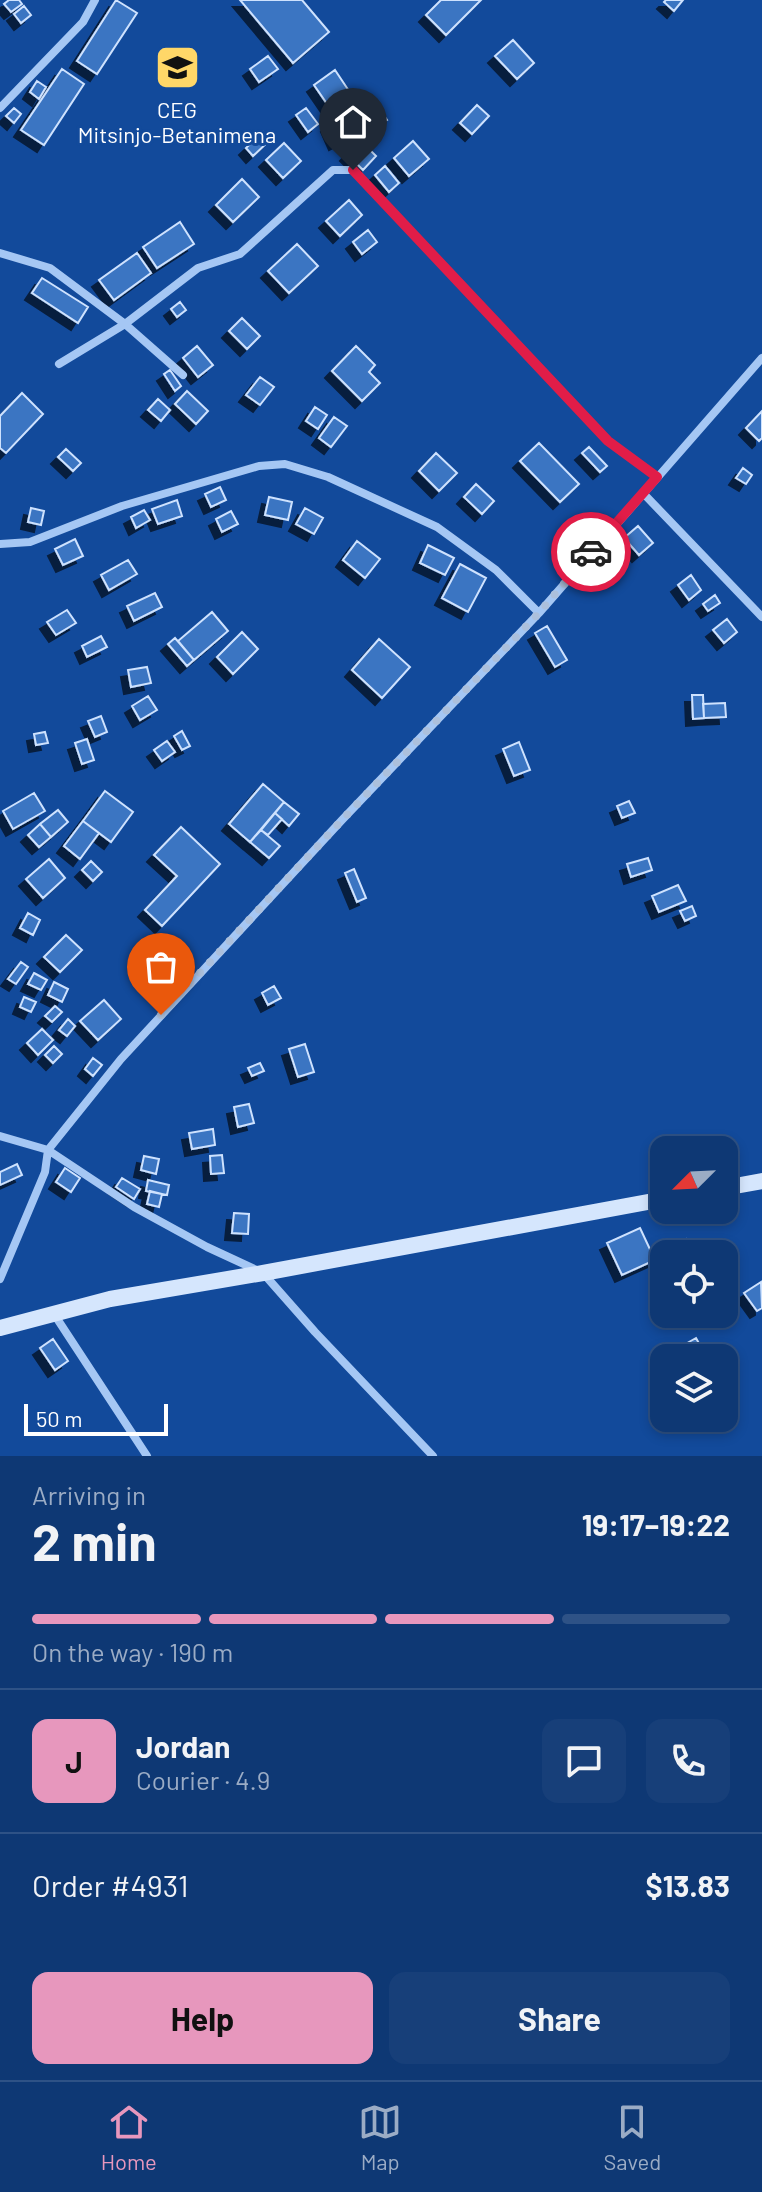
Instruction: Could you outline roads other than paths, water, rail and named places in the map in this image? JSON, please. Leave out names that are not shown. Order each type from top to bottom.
[{"type":"street","points":[[0,108],[83,22],[95,0]]},
{"type":"street","points":[[59,364],[125,324],[198,268],[240,254],[333,170],[353,170],[608,441],[657,477]]},
{"type":"street","points":[[0,253],[50,268],[125,324],[183,375]]},
{"type":"street","points":[[0,1279],[45,1172],[48,1150],[121,1059],[539,613],[762,358]]},
{"type":"street","points":[[0,544],[30,542],[122,506],[259,466],[285,464],[328,477],[437,527],[496,570],[539,613]]},
{"type":"street","points":[[643,493],[762,617]]},
{"type":"street","points":[[0,1136],[48,1150],[134,1207],[263,1273],[433,1456]]},
{"type":"street","points":[[738,1187],[758,1185]]},
{"type":"street","points":[[0,1328],[110,1299],[650,1202]]},
{"type":"street","points":[[54,1314],[147,1456]]},
{"type":"place","name":"CEG Mitsinjo-Betanimena","points":[[177,68]]}]
